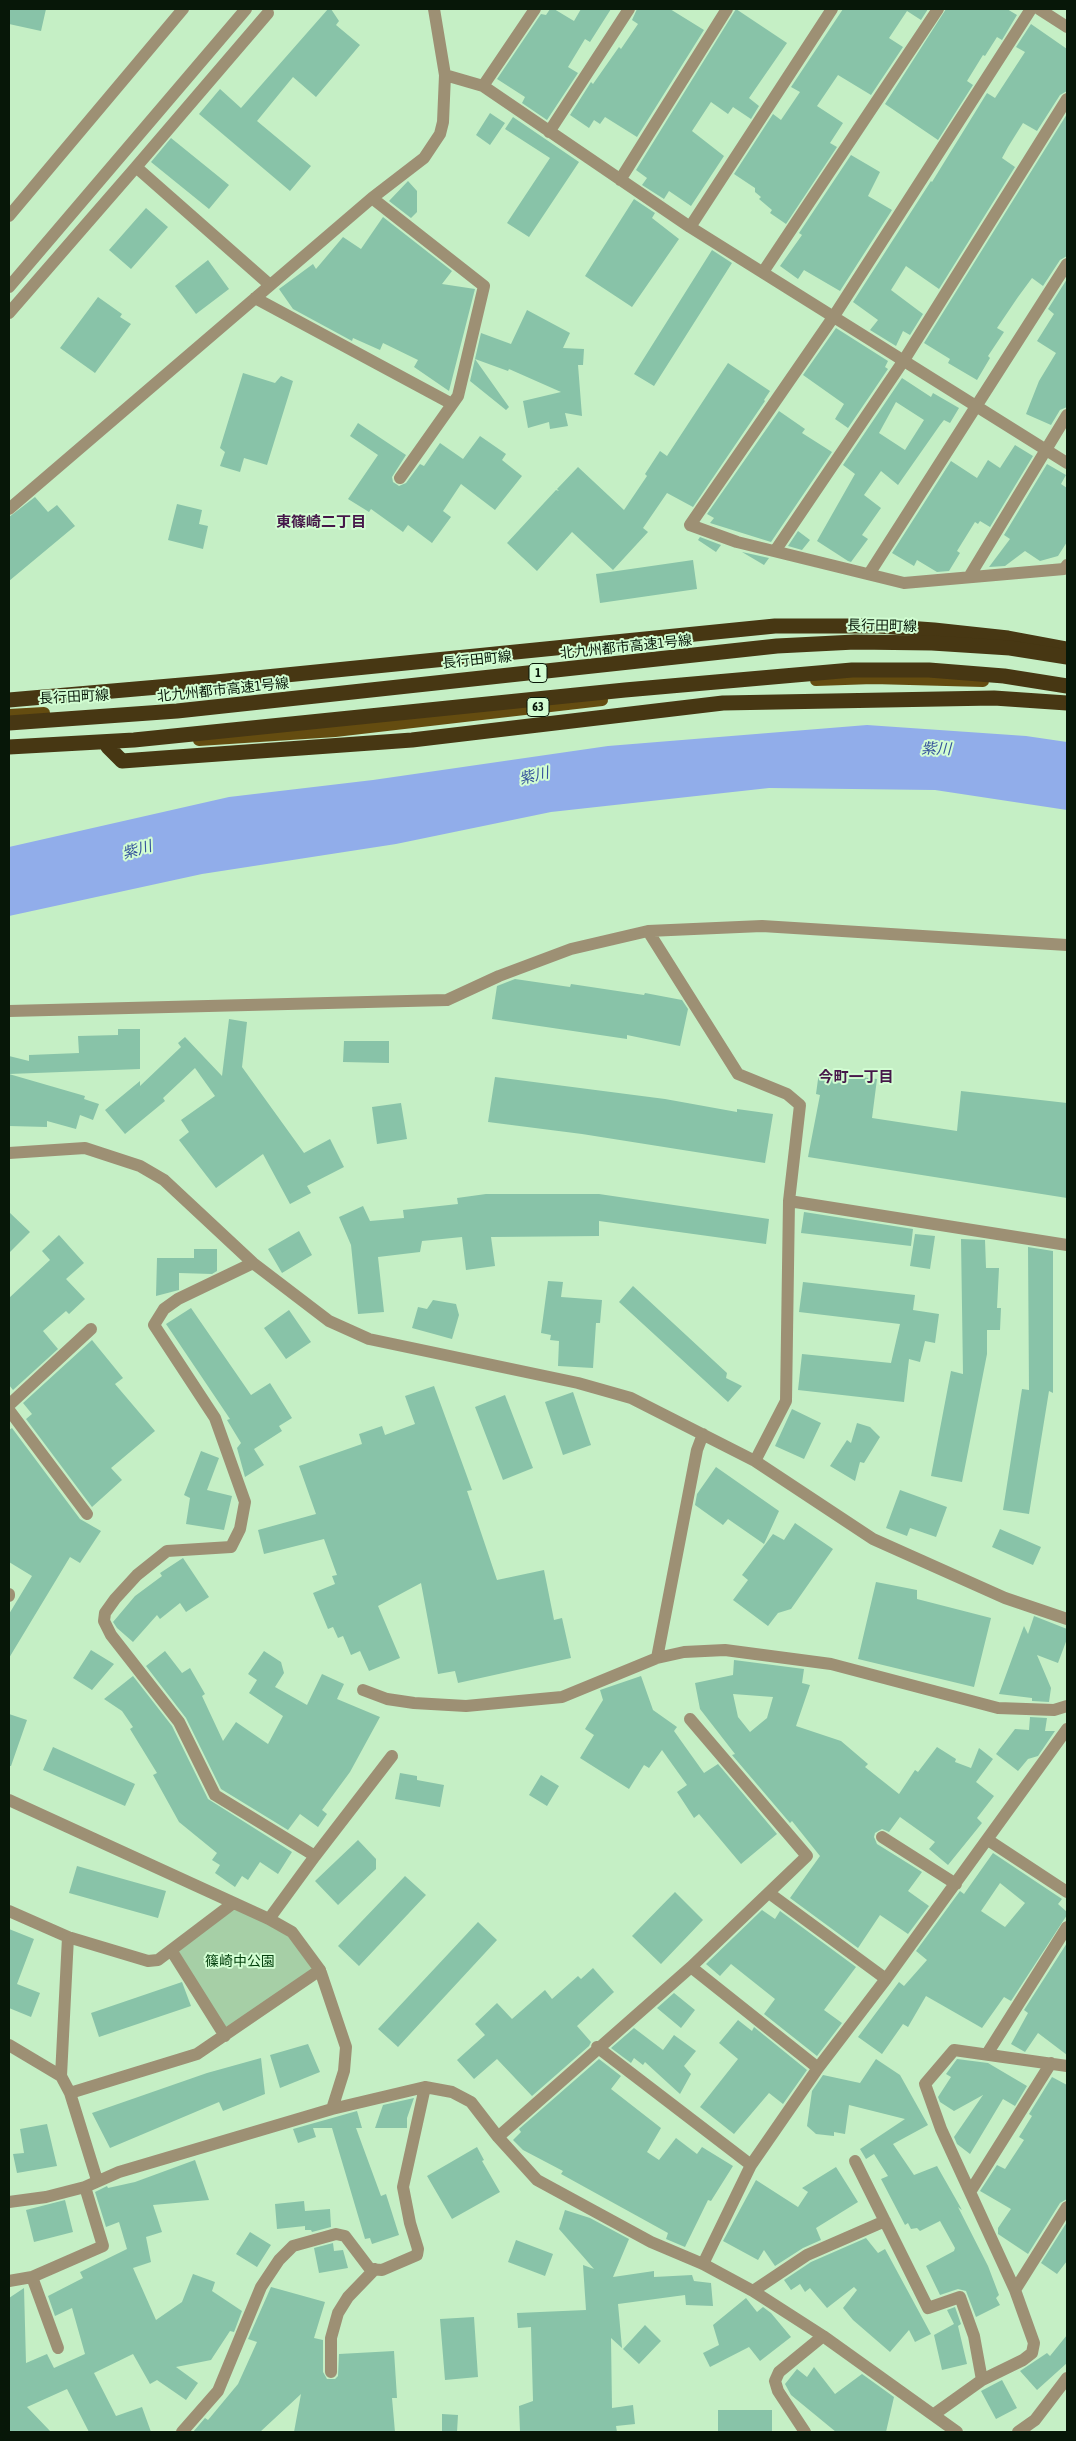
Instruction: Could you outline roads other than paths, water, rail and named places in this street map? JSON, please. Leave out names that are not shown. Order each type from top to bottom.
[{"type":"highway","points":[[9,700],[216,682],[775,626],[879,626],[934,630],[1008,638],[1067,649]]},
{"type":"highway","name":"北九州都市高速1号線","points":[[9,724],[178,711],[777,646],[855,642],[932,643],[1010,648],[1067,656]]},
{"type":"highway","name":"1","points":[[9,749],[144,739],[644,688],[852,670],[929,670],[1004,676],[1067,686]]},
{"type":"highway","points":[[108,747],[122,761],[440,737],[723,704],[994,698],[1067,704]]},
{"type":"main road","name":"長行田町線","points":[[9,715],[169,706],[779,642],[843,640],[970,642],[1067,656]]},
{"type":"main road","name":"63","points":[[9,749],[108,747],[335,731],[708,687],[775,682],[873,678],[1015,682],[1067,692]]},
{"type":"street","points":[[9,216],[183,9]]},
{"type":"street","points":[[9,287],[246,9]]},
{"type":"street","points":[[9,509],[372,198],[424,158],[440,134],[445,75],[434,9]]},
{"type":"street","points":[[483,86],[535,9]]},
{"type":"street","points":[[549,132],[629,9]]},
{"type":"street","points":[[620,180],[727,9]]},
{"type":"street","points":[[690,227],[832,9]]},
{"type":"street","points":[[763,272],[938,9]]},
{"type":"street","points":[[1031,9],[834,316],[690,525],[737,542],[904,583],[1064,569],[1067,565]]},
{"type":"street","points":[[1039,9],[1067,27]]},
{"type":"street","points":[[9,312],[268,13]]},
{"type":"street","points":[[445,75],[483,86],[690,227],[1067,463]]},
{"type":"street","points":[[775,551],[904,360],[1067,99]]},
{"type":"street","points":[[136,167],[270,285]]},
{"type":"street","points":[[372,198],[484,286],[478,308],[471,350],[458,396],[400,478]]},
{"type":"street","points":[[869,574],[1067,264]]},
{"type":"street","points":[[255,298],[452,404]]},
{"type":"street","points":[[969,577],[1067,415]]},
{"type":"street","points":[[9,1011],[447,1000],[499,976],[571,949],[648,930],[762,926],[1067,946]]},
{"type":"street","points":[[648,930],[738,1074],[787,1094],[800,1106],[789,1201],[786,1401],[755,1461]]},
{"type":"street","points":[[9,1153],[85,1148],[140,1166],[164,1180],[253,1263],[329,1321],[369,1339],[605,1390],[632,1398],[755,1461],[873,1540],[1005,1598],[1067,1619]]},
{"type":"street","points":[[789,1201],[1067,1245]]},
{"type":"street","points":[[253,1263],[178,1299],[164,1309],[154,1325],[215,1418],[245,1502],[240,1529],[231,1547],[167,1551],[137,1575],[115,1599],[105,1613],[104,1621],[111,1635],[179,1722],[215,1795],[315,1856]]},
{"type":"street","points":[[9,1405],[91,1329]]},
{"type":"street","points":[[9,1410],[88,1514]]},
{"type":"street","points":[[657,1658],[697,1450],[703,1434]]},
{"type":"street","points":[[364,1690],[387,1699],[414,1704],[466,1706],[562,1697],[657,1658],[684,1652],[725,1650],[831,1664],[998,1708],[1054,1710],[1067,1706]]},
{"type":"street","points":[[498,2137],[597,2047],[691,1967],[807,1856],[690,1719]]},
{"type":"street","points":[[703,2264],[752,2165],[818,2068],[956,1884],[1067,1728]]},
{"type":"street","points":[[269,1919],[392,1756]]},
{"type":"street","points":[[9,1800],[232,1904],[269,1919],[292,1932],[320,1970],[346,2047],[344,2071],[332,2109]]},
{"type":"street","points":[[882,1837],[956,1884]]},
{"type":"street","points":[[988,1840],[1067,1892]]},
{"type":"street","points":[[769,1893],[886,1979]]},
{"type":"street","points":[[9,1911],[68,1937],[148,1961],[158,1960],[232,1904]]},
{"type":"street","points":[[987,2054],[1067,1927]]},
{"type":"street","points":[[68,1937],[61,2076],[70,2093],[97,2180]]},
{"type":"street","points":[[171,1950],[225,2036]]},
{"type":"street","points":[[691,1967],[818,2068]]},
{"type":"street","points":[[70,2093],[197,2054],[320,1970]]},
{"type":"street","points":[[9,2045],[61,2076]]},
{"type":"street","points":[[597,2047],[752,2165]]},
{"type":"street","points":[[933,2415],[982,2380],[1024,2360],[1032,2353],[1034,2343],[1015,2290],[940,2129],[925,2084],[954,2050],[1067,2066]]},
{"type":"street","points":[[970,2192],[1051,2063]]},
{"type":"street","points":[[182,2432],[218,2390],[261,2288],[286,2251],[293,2246],[336,2234],[345,2236],[361,2261],[370,2269],[382,2270],[417,2256],[418,2248],[410,2223],[403,2188],[425,2087]]},
{"type":"street","points":[[9,2202],[46,2197],[85,2187],[97,2180],[332,2109],[425,2087],[452,2092],[471,2102],[498,2137],[537,2180],[651,2242],[703,2264],[753,2291],[823,2336],[957,2432]]},
{"type":"street","points":[[855,2161],[928,2308],[960,2297],[974,2336],[982,2380]]},
{"type":"street","points":[[9,2281],[32,2278],[103,2246],[85,2187]]},
{"type":"street","points":[[1015,2290],[1067,2207]]},
{"type":"street","points":[[753,2291],[807,2255],[885,2221]]},
{"type":"street","points":[[331,2372],[331,2338],[338,2313],[348,2297],[375,2269]]},
{"type":"street","points":[[32,2278],[58,2348]]},
{"type":"street","points":[[805,2432],[778,2391],[774,2381],[779,2372],[823,2336]]},
{"type":"street","points":[[1018,2432],[1034,2420],[1067,2378]]},
{"type":"water","name":"紫川","points":[[867,725],[1026,736],[1067,742],[1067,810],[935,790],[769,788],[551,812],[396,844],[202,874],[9,916],[9,847],[229,797],[373,780],[608,746]]},
{"type":"district","name":"東篠崎二丁目","points":[[321,522]]},
{"type":"district","name":"今町一丁目","points":[[856,1077]]},
{"type":"park label","name":"篠崎中公園","points":[[240,1962]]}]
